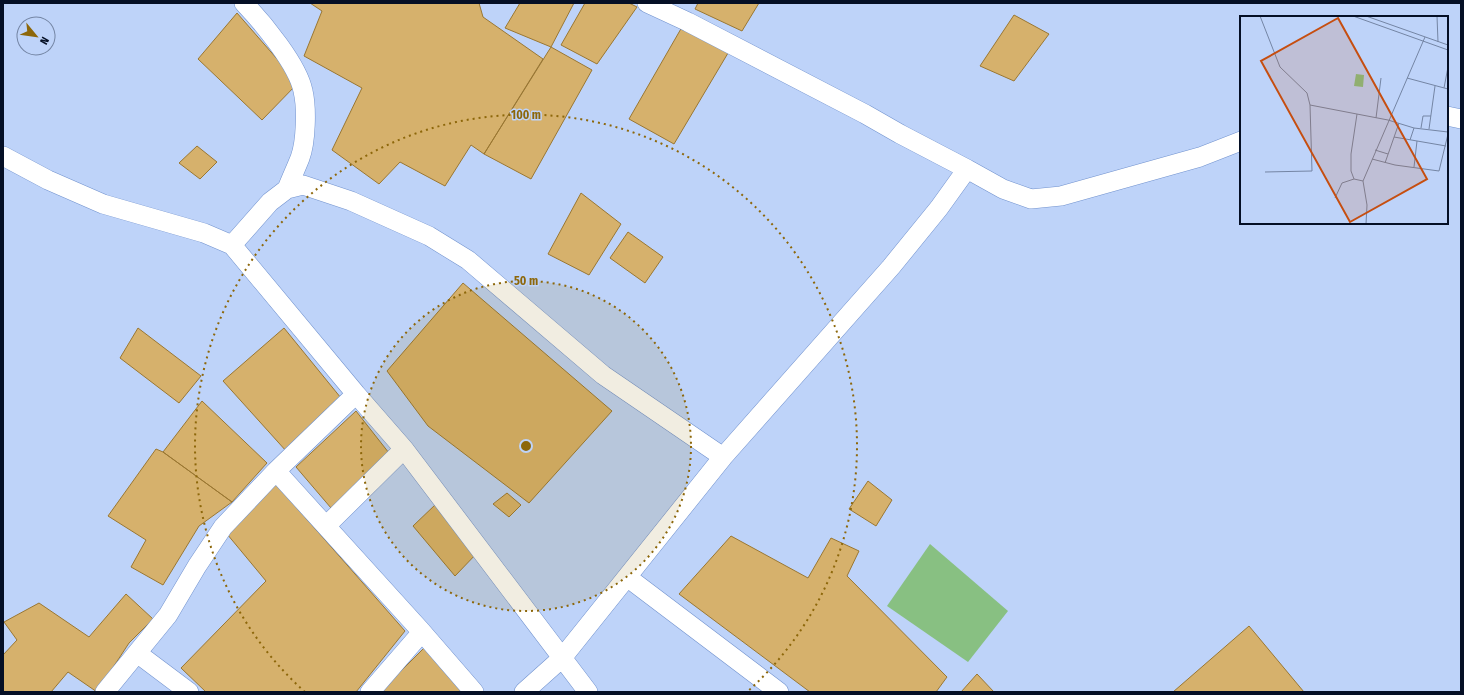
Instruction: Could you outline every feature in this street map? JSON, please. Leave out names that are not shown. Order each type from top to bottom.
[{"type":"street","points":[[244,3],[263,23],[283,52],[304,91],[305,124],[300,157],[286,189]]},
{"type":"street","points":[[647,3],[688,22],[865,114],[1003,189],[1031,199],[1062,196],[1200,157],[1240,141]]},
{"type":"street","points":[[1448,116],[1461,119]]},
{"type":"street","points":[[3,156],[48,180],[103,204],[204,233],[232,245],[356,394],[404,449],[588,692]]},
{"type":"street","points":[[524,692],[562,658],[723,457],[891,267],[939,208],[967,169]]},
{"type":"street","points":[[232,245],[270,202],[286,189],[303,185],[344,198],[428,236],[468,260],[603,374],[723,457]]},
{"type":"street","points":[[105,692],[168,616],[197,566],[223,526],[276,471],[356,394]]},
{"type":"street","points":[[326,526],[404,449]]},
{"type":"street","points":[[276,471],[422,632],[474,692]]},
{"type":"street","points":[[626,577],[779,692]]},
{"type":"street","points":[[370,692],[422,632]]},
{"type":"street","points":[[137,653],[189,692]]},
{"type":"green space","points":[[930,544],[1008,611],[968,662],[887,606]]},
{"type":"building","points":[[310,3],[479,3],[483,17],[543,59],[484,154],[471,145],[445,186],[400,162],[379,184],[332,150],[362,88],[304,56],[322,11]]},
{"type":"building","points":[[520,3],[574,3],[551,47],[505,28]]},
{"type":"building","points":[[585,3],[629,3],[637,7],[597,64],[561,45]]},
{"type":"building","points":[[698,3],[759,3],[742,31],[695,9]]},
{"type":"building","points":[[237,13],[298,83],[262,120],[198,59]]},
{"type":"building","points":[[1014,15],[1049,34],[1014,81],[980,66]]},
{"type":"building","points":[[682,27],[731,48],[674,144],[629,119]]},
{"type":"building","points":[[551,47],[592,70],[531,179],[484,154]]},
{"type":"building","points":[[197,146],[217,162],[200,179],[179,163]]},
{"type":"building","points":[[581,193],[621,224],[589,275],[548,254]]},
{"type":"building","points":[[628,232],[663,257],[645,283],[610,258]]},
{"type":"building","points":[[463,283],[612,411],[529,503],[428,426],[387,371]]},
{"type":"building","points":[[138,328],[201,376],[179,403],[120,358]]},
{"type":"building","points":[[284,328],[341,398],[287,452],[223,381]]},
{"type":"building","points":[[202,401],[267,463],[232,502],[163,452]]},
{"type":"building","points":[[356,411],[389,453],[331,508],[296,467]]},
{"type":"building","points":[[156,449],[163,452],[232,502],[199,526],[163,585],[131,567],[146,540],[108,516]]},
{"type":"building","points":[[868,481],[892,500],[876,526],[849,509]]},
{"type":"building","points":[[276,484],[405,631],[356,692],[206,692],[181,668],[266,581],[227,534]]},
{"type":"building","points":[[507,493],[521,505],[509,517],[493,504]]},
{"type":"building","points":[[436,504],[479,551],[455,576],[413,526]]},
{"type":"building","points":[[731,536],[808,578],[831,538],[859,551],[847,576],[947,677],[936,692],[810,692],[679,594]]},
{"type":"building","points":[[126,594],[153,619],[129,643],[97,692],[68,672],[51,692],[3,692],[3,655],[17,640],[4,622],[39,603],[89,637]]},
{"type":"building","points":[[1249,626],[1304,692],[1173,692]]},
{"type":"building","points":[[426,646],[463,692],[380,692]]},
{"type":"building","points":[[977,674],[994,692],[961,692]]}]
